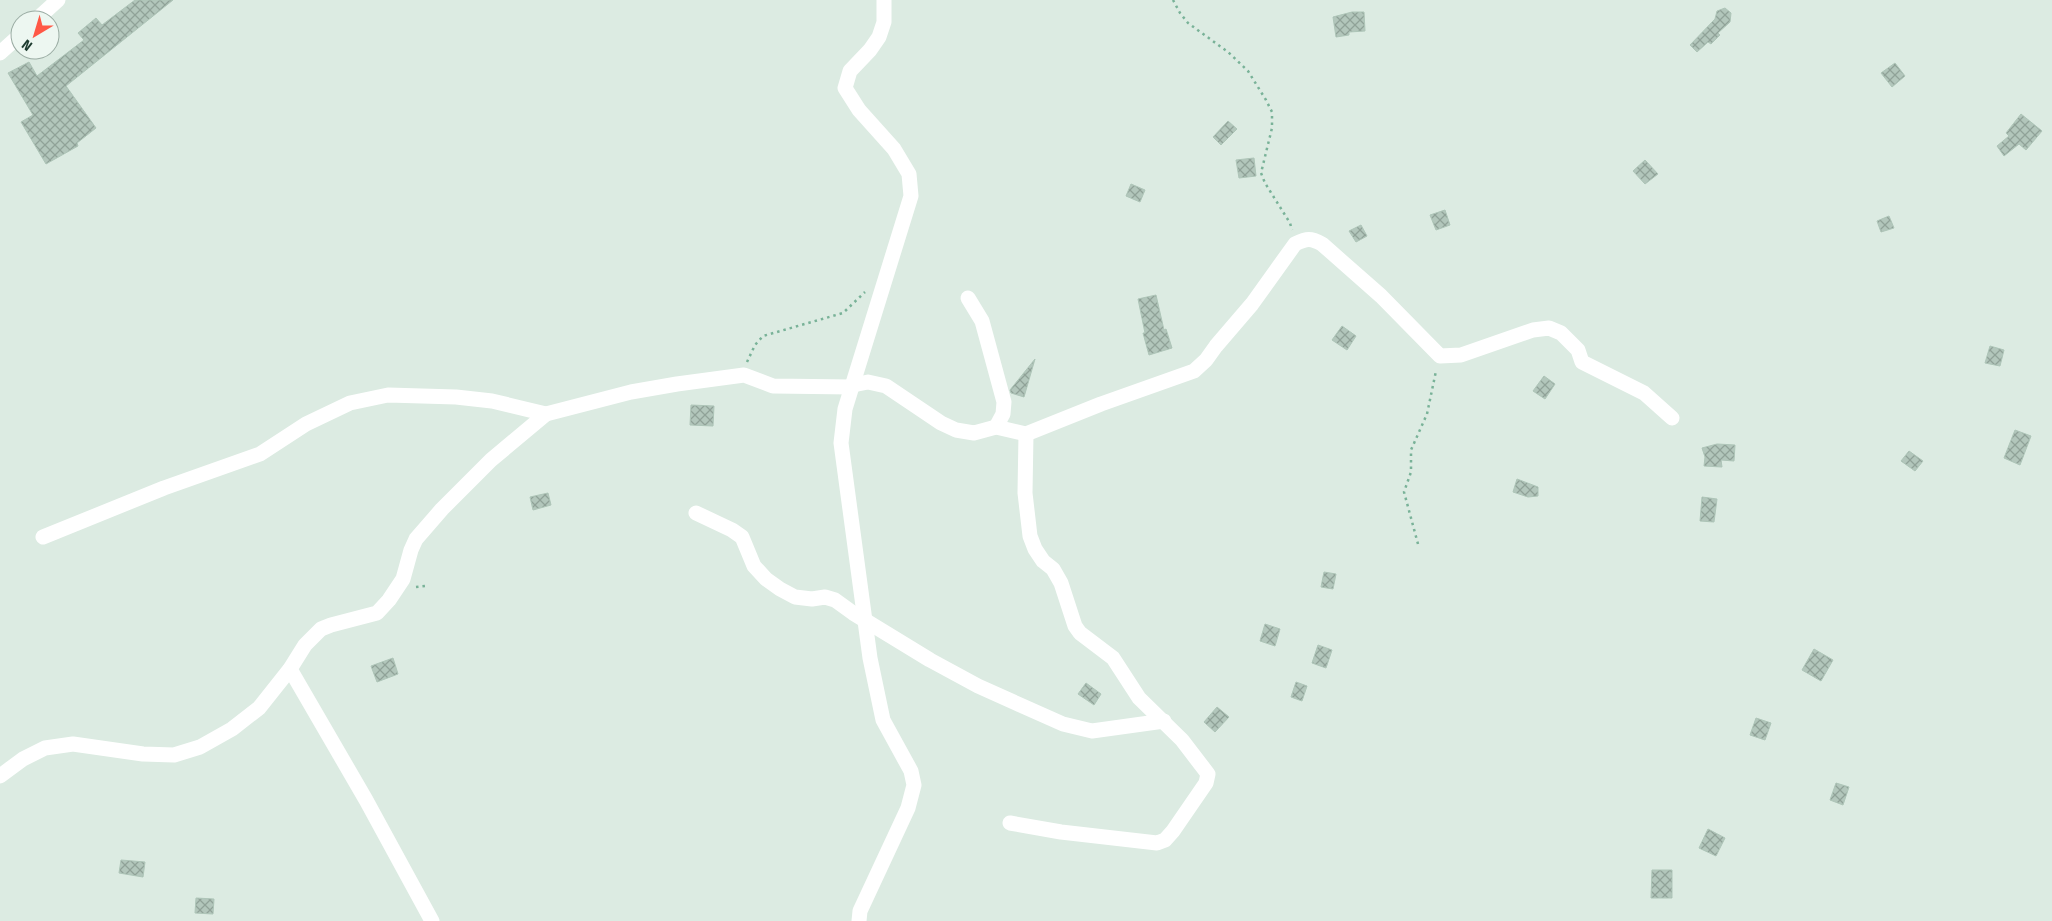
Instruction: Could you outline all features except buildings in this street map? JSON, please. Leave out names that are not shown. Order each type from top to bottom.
[{"type":"street","points":[[47,10],[58,0]]},
{"type":"street","points":[[859,921],[860,911],[908,808],[914,785],[911,772],[883,720],[870,658],[840,443],[845,409],[911,196],[909,174],[894,149],[859,110],[845,88],[850,71],[870,50],[879,36],[884,22],[884,0]]},
{"type":"street","points":[[0,53],[10,44]]},
{"type":"street","points":[[0,776],[23,759],[45,748],[73,744],[143,754],[174,755],[200,747],[232,729],[259,708],[290,669],[305,645],[320,629],[330,624],[376,612],[390,600],[403,578],[416,540],[491,460],[546,414],[631,392],[744,375],[773,386],[853,386],[868,382],[886,386],[956,430],[974,433],[996,427],[1026,434],[1101,404],[1194,371],[1206,360],[1252,304],[1295,244],[1304,239],[1312,238],[1322,244],[1382,296],[1440,356],[1460,355],[1533,330],[1548,328],[1561,333],[1578,350],[1582,362],[1644,393],[1672,418]]},
{"type":"street","points":[[968,298],[982,321],[1004,402],[1003,414],[996,427]]},
{"type":"street","points":[[43,537],[164,488],[260,454],[306,424],[350,402],[388,395],[427,396],[492,401],[546,414]]},
{"type":"street","points":[[1010,823],[1062,832],[1157,843],[1165,840],[1206,783],[1208,774],[1197,758],[1164,721],[1139,698],[1113,658],[1080,633],[1075,626],[1057,574],[1043,561],[1035,550],[1030,536],[1025,493],[1026,434]]},
{"type":"street","points":[[696,513],[726,526],[742,537],[754,566],[766,579],[780,589],[795,597],[812,599],[825,597],[835,600],[930,660],[978,686],[1079,729],[1106,731],[1164,721]]},
{"type":"street","points":[[290,669],[353,776],[432,921]]},
{"type":"path","points":[[1173,0],[1188,23],[1206,34],[1248,72],[1272,112],[1272,128],[1261,173],[1265,183],[1290,222],[1295,244]]},
{"type":"path","points":[[744,375],[747,362],[755,345],[763,336],[843,313],[870,287]]},
{"type":"path","points":[[1418,544],[1404,492],[1411,472],[1411,450],[1427,414],[1440,356]]}]
